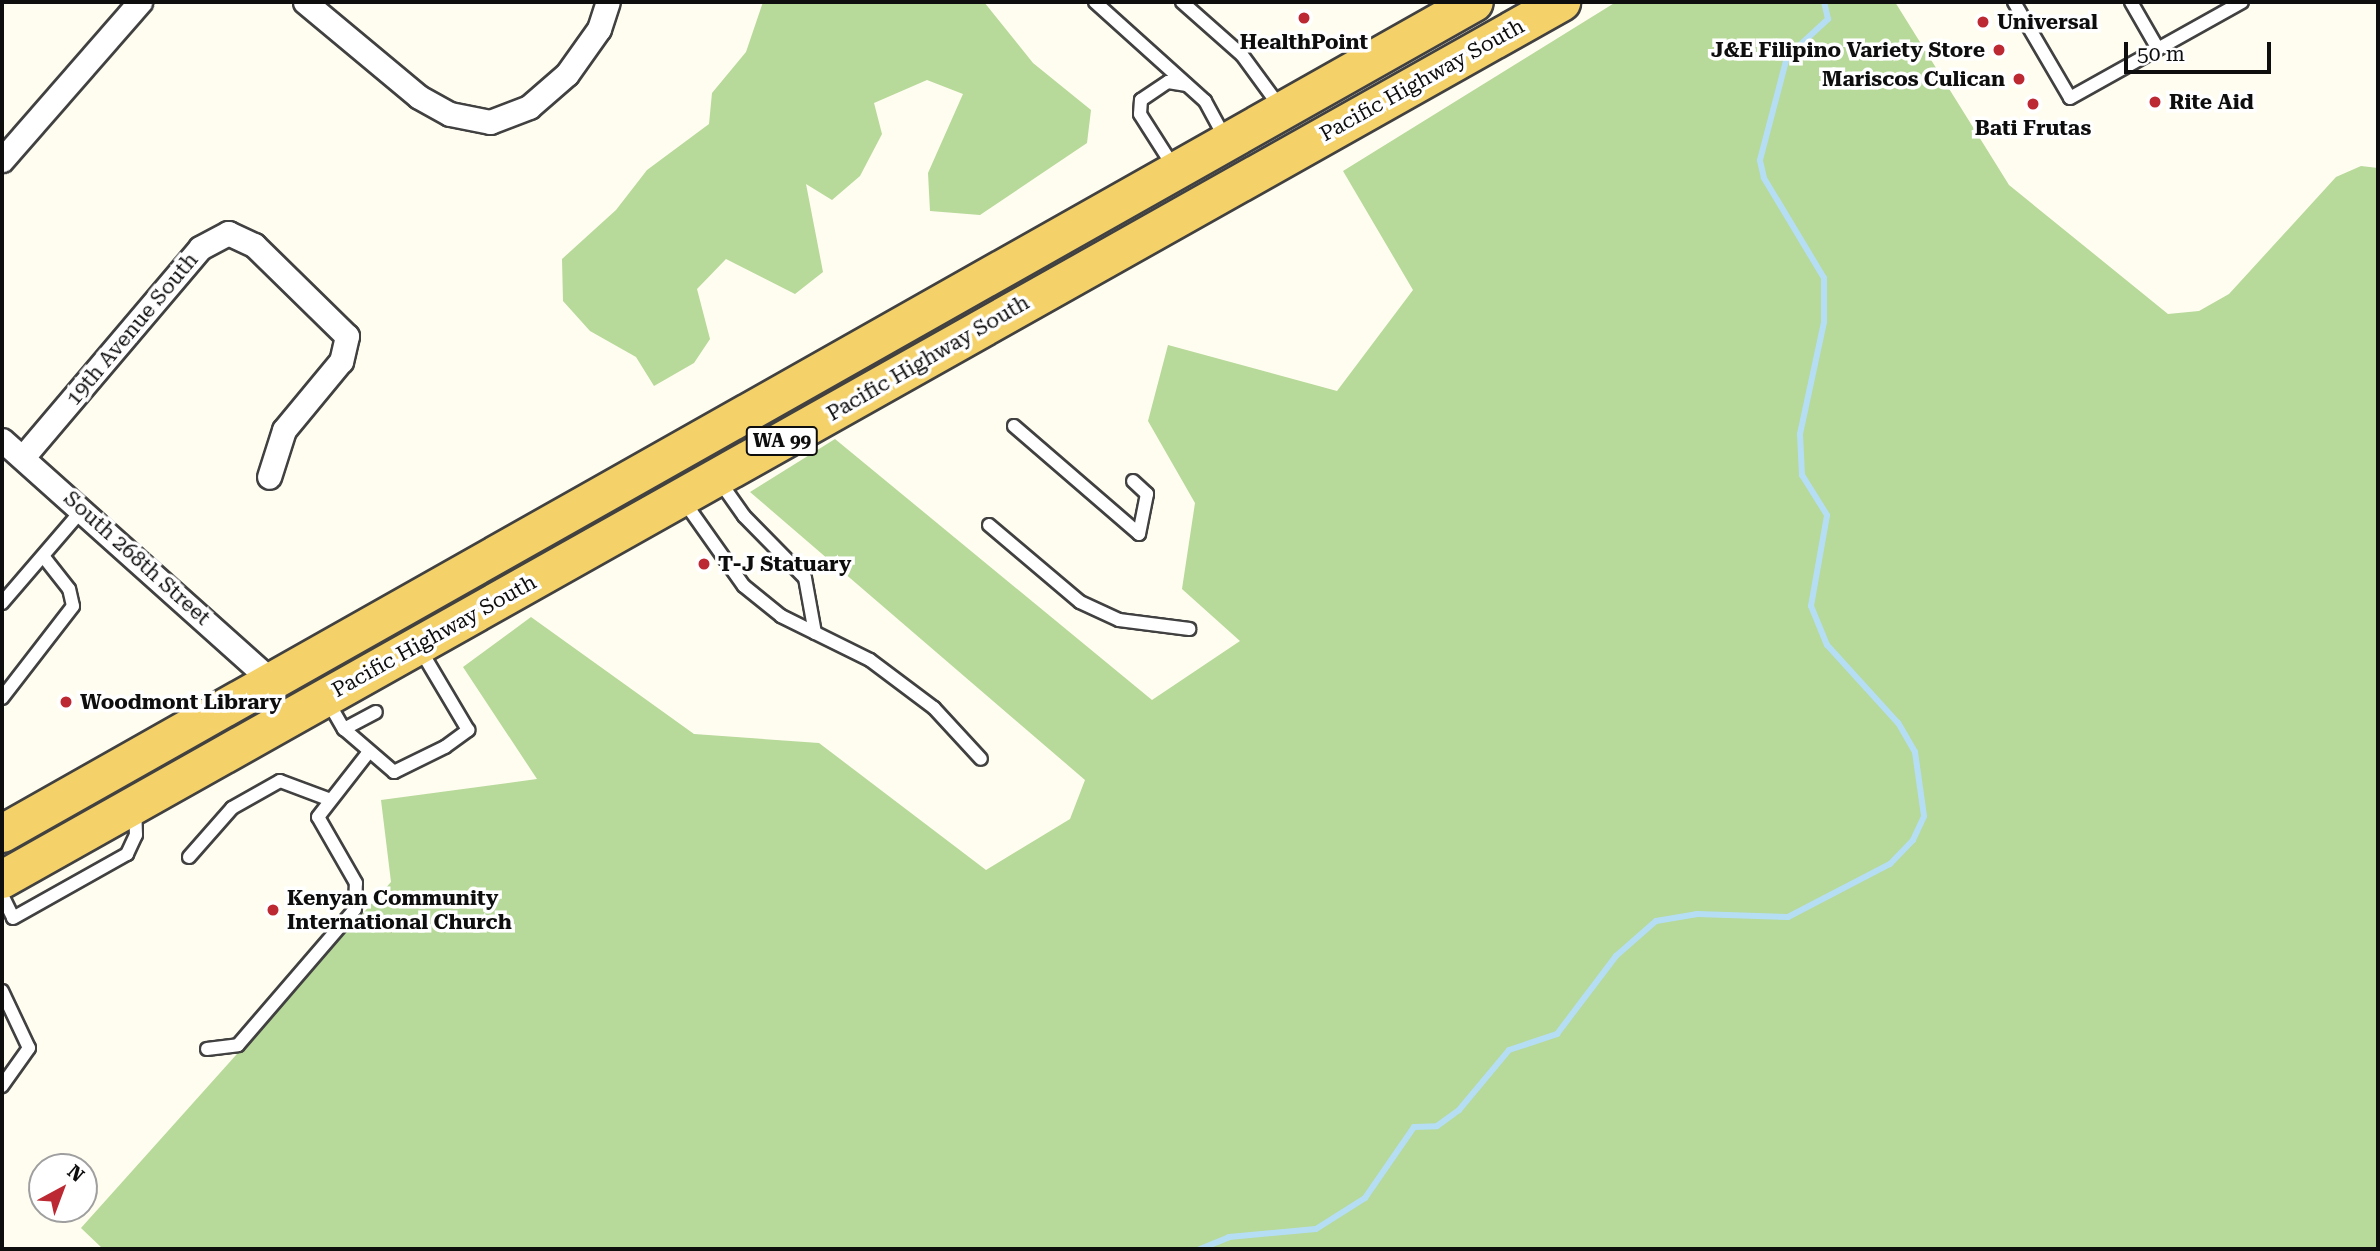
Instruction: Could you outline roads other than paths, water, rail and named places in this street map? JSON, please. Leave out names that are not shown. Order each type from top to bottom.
[{"type":"main road","name":"Pacific Highway South","points":[[2,833],[269,679],[480,564],[1402,43],[1431,12],[1474,2]]},
{"type":"main road","name":"Pacific Highway South","points":[[2,879],[1561,2]]},
{"type":"main road","points":[[1310,143],[1324,111],[1402,43]]},
{"type":"main road","points":[[1187,212],[1241,158],[1276,137],[1281,111]]},
{"type":"main road","points":[[326,696],[323,676],[411,620],[480,564]]},
{"type":"main road","points":[[68,842],[169,757],[268,696],[269,679]]},
{"type":"street","points":[[2,160],[140,2]]},
{"type":"street","points":[[305,2],[419,97],[450,114],[490,121],[528,107],[567,74],[599,29],[608,2]]},
{"type":"street","name":"19th Avenue South","points":[[23,457],[201,248],[228,233],[254,245],[347,336],[341,361],[284,430],[269,477]]},
{"type":"street","name":"South 268th Street","points":[[2,440],[269,679]]},
{"type":"lane","points":[[1094,2],[1187,85],[1227,141]]},
{"type":"lane","points":[[1182,2],[1242,55],[1281,111]]},
{"type":"lane","points":[[2014,2],[2070,98],[2242,2]]},
{"type":"lane","points":[[2131,2],[2158,49]]},
{"type":"lane","points":[[1176,171],[1140,114],[1141,100],[1168,82],[1187,85]]},
{"type":"lane","points":[[1014,426],[1139,534],[1147,494],[1133,481]]},
{"type":"lane","points":[[718,478],[744,516],[805,578],[815,633]]},
{"type":"lane","points":[[681,497],[744,586],[815,633],[855,648],[934,708],[981,759]]},
{"type":"lane","points":[[2,603],[82,510]]},
{"type":"lane","points":[[989,526],[1080,602],[1119,620],[1189,629]]},
{"type":"lane","points":[[2,698],[73,606],[69,589],[43,556]]},
{"type":"lane","points":[[326,696],[344,729],[368,753],[394,772],[468,730],[418,645]]},
{"type":"lane","points":[[344,729],[376,712]]},
{"type":"lane","points":[[207,1049],[238,1045],[355,909],[356,883],[318,817],[328,799],[368,753]]},
{"type":"lane","points":[[189,856],[232,808],[280,781],[328,799]]},
{"type":"lane","points":[[2,895],[13,918],[127,854],[136,835],[135,803]]},
{"type":"lane","points":[[2,991],[29,1048],[2,1086]]},
{"type":"waterway","points":[[1200,1249],[1229,1237],[1316,1229],[1365,1198],[1414,1127],[1437,1126],[1459,1110],[1509,1050],[1557,1034],[1616,956],[1656,921],[1697,914],[1788,917],[1890,864],[1913,840],[1924,816],[1915,752],[1898,723],[1827,645],[1811,606],[1827,515],[1802,475],[1800,434],[1824,322],[1824,278],[1764,178],[1760,160],[1787,57],[1828,19],[1824,2]]},
{"type":"place","name":"HealthPoint","points":[[1304,18]]},
{"type":"place","name":"Universal","points":[[1983,22]]},
{"type":"place","name":"J&E Filipino Variety Store","points":[[1999,50]]},
{"type":"place","name":"Mariscos Culican","points":[[2019,79]]},
{"type":"place","name":"Rite Aid","points":[[2155,102]]},
{"type":"place","name":"Bati Frutas","points":[[2033,104]]},
{"type":"place","name":"T-J Statuary","points":[[704,564]]},
{"type":"place","name":"Woodmont Library","points":[[66,702]]},
{"type":"place","name":"Kenyan Community International Church","points":[[273,910]]}]
